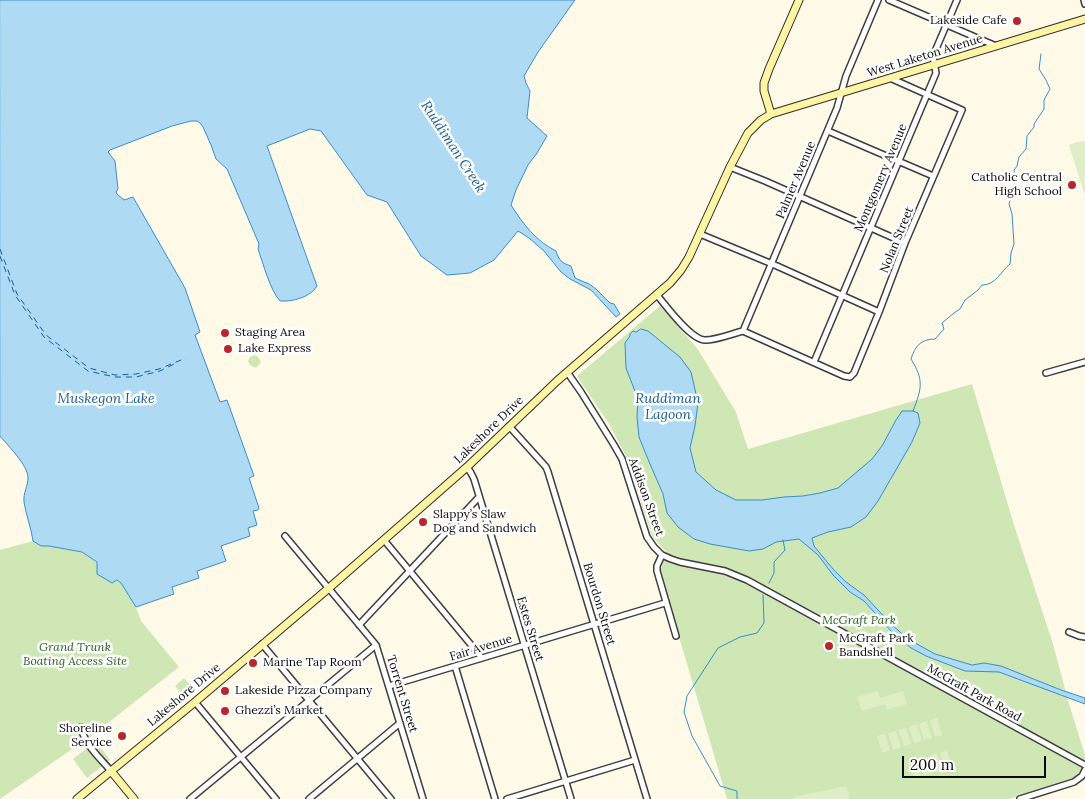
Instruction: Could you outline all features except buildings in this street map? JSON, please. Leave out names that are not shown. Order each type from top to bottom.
[{"type":"main road","points":[[771,114],[764,91],[764,83],[799,0]]},
{"type":"main road","name":"West Laketon Avenue","points":[[771,114],[1085,19]]},
{"type":"main road","name":"Lakeshore Drive","points":[[76,799],[195,702],[329,588],[466,467],[567,372],[670,283],[689,257],[730,167],[748,133],[761,120],[771,114]]},
{"type":"main road","points":[[111,771],[134,799]]},
{"type":"street","name":"Palmer Avenue","points":[[743,331],[828,131],[851,64],[878,0]]},
{"type":"street","points":[[889,0],[996,46]]},
{"type":"street","name":"Montgomery Avenue","points":[[814,362],[936,73],[933,56],[957,0]]},
{"type":"street","points":[[1084,0],[1085,4]]},
{"type":"street","points":[[890,78],[927,95]]},
{"type":"street","name":"Nolan Street","points":[[814,362],[844,376],[850,377],[854,373],[962,110],[927,95]]},
{"type":"street","points":[[828,131],[934,176]]},
{"type":"street","points":[[730,167],[906,243]]},
{"type":"street","points":[[700,234],[879,312]]},
{"type":"street","points":[[657,295],[695,337],[706,340],[743,331],[814,362]]},
{"type":"street","points":[[1046,374],[1085,362]]},
{"type":"street","name":"Addison Street","points":[[567,372],[618,452],[628,476],[647,537],[662,555],[656,568],[676,636]]},
{"type":"street","name":"Bourdon Street","points":[[509,426],[546,467],[548,472],[647,799]]},
{"type":"street","name":"Estes Street","points":[[466,467],[473,476],[571,799]]},
{"type":"street","points":[[359,625],[479,497]]},
{"type":"street","name":"Torrent Street","points":[[285,536],[376,645],[424,799]]},
{"type":"street","points":[[384,540],[482,658]]},
{"type":"street","name":"McGraft Park Road","points":[[662,555],[680,562],[724,571],[747,580],[1085,765]]},
{"type":"street","name":"Fair Avenue","points":[[389,686],[665,602]]},
{"type":"street","points":[[1069,632],[1085,636]]},
{"type":"street","points":[[262,644],[391,799]]},
{"type":"street","points":[[190,799],[376,645]]},
{"type":"street","points":[[455,666],[496,799]]},
{"type":"street","points":[[195,702],[276,799]]},
{"type":"street","points":[[309,799],[400,723]]},
{"type":"street","points":[[81,727],[82,734],[88,743],[111,771]]},
{"type":"street","points":[[507,799],[635,760]]},
{"type":"street","points":[[1020,799],[1029,798],[1074,782],[1082,776],[1085,770]]},
{"type":"green space","points":[[1085,141],[1085,194],[1069,145]]},
{"type":"green space","name":"McGraft Park","points":[[660,306],[697,348],[736,412],[748,449],[972,384],[1014,525],[1053,644],[1085,755],[1085,762],[1078,774],[1070,781],[1009,799],[727,799],[661,576],[661,569],[667,553],[652,536],[625,454],[609,424],[577,376]]},
{"type":"green space","points":[[255,355],[261,362],[256,368],[250,365],[248,361],[250,357]]},
{"type":"green space","name":"Grand Trunk Boating Access Site","points":[[33,541],[41,546],[82,552],[98,564],[97,571],[121,583],[136,607],[141,621],[179,667],[94,734],[0,799],[0,550]]},
{"type":"green space","points":[[184,678],[194,689],[185,697],[175,686]]},
{"type":"green space","points":[[878,691],[880,698],[903,691],[907,704],[887,710],[885,704],[862,711],[857,697]]},
{"type":"green space","points":[[937,718],[942,735],[935,737],[930,721]]},
{"type":"green space","points":[[927,721],[932,738],[924,740],[919,724]]},
{"type":"green space","points":[[917,724],[922,741],[914,743],[909,727]]},
{"type":"green space","points":[[906,728],[911,744],[904,746],[898,730]]},
{"type":"green space","points":[[896,731],[901,747],[893,750],[888,733]]},
{"type":"green space","points":[[885,734],[890,750],[882,753],[877,736]]},
{"type":"green space","points":[[96,741],[110,760],[87,778],[73,759]]},
{"type":"green space","points":[[947,750],[952,767],[945,769],[940,753]]},
{"type":"green space","points":[[937,753],[942,770],[934,772],[929,756]]},
{"type":"green space","points":[[926,757],[931,773],[924,775],[919,759]]},
{"type":"green space","points":[[916,760],[921,776],[914,778],[908,762]]},
{"type":"green space","points":[[846,786],[849,799],[794,799],[794,797]]},
{"type":"water","name":"Muskegon Lake","points":[[0,0],[575,0],[538,52],[524,76],[530,91],[527,118],[547,136],[528,165],[511,205],[530,231],[556,251],[561,261],[571,266],[575,278],[596,289],[610,303],[614,304],[620,314],[616,317],[591,290],[561,272],[544,251],[518,231],[494,260],[470,273],[447,275],[421,256],[387,202],[367,195],[321,131],[310,129],[267,146],[317,286],[301,298],[280,301],[270,283],[258,249],[259,244],[227,169],[216,159],[200,123],[191,121],[172,126],[110,150],[108,152],[115,161],[117,194],[124,200],[133,197],[185,288],[200,332],[195,335],[220,402],[227,400],[254,476],[249,478],[259,508],[253,511],[257,525],[248,528],[250,536],[221,546],[226,561],[197,571],[199,578],[172,587],[174,594],[136,607],[121,583],[117,580],[112,583],[97,574],[97,562],[82,552],[41,546],[33,541],[24,502],[28,481],[27,473],[25,467],[0,436]]},
{"type":"water","name":"Ruddiman Lagoon","points":[[641,329],[648,331],[680,357],[691,372],[698,403],[690,448],[696,472],[716,490],[736,500],[762,500],[803,496],[838,488],[872,459],[882,446],[902,411],[918,413],[920,423],[912,442],[878,501],[866,517],[851,527],[812,538],[814,546],[846,582],[864,595],[908,639],[935,654],[972,665],[984,663],[1001,666],[1085,698],[1085,704],[999,672],[965,671],[911,648],[892,632],[864,601],[850,592],[833,575],[818,555],[799,539],[776,542],[763,549],[749,551],[694,539],[678,527],[667,513],[663,494],[639,437],[638,399],[626,368],[625,343],[633,331],[636,332]]},
{"type":"waterway","points":[[913,411],[920,390],[920,379],[911,359],[914,350],[922,342],[935,339],[944,329],[942,323],[960,309],[965,300],[982,285],[991,283],[1010,264],[1014,244],[1012,214],[1009,204],[1014,189],[1014,170],[1019,157],[1026,149],[1027,136],[1044,109],[1044,100],[1050,89],[1039,69],[1041,54]]},
{"type":"waterway","points":[[769,583],[774,573],[774,562],[785,550],[783,540]]},
{"type":"waterway","points":[[737,799],[737,791],[720,786],[692,736],[684,712],[687,696],[718,648],[740,637],[757,633],[764,623],[763,595]]},
{"type":"ferry route","points":[[0,249],[17,294],[46,335],[89,368],[115,375],[136,374],[159,369],[186,358]]},
{"type":"ferry route","points":[[0,256],[15,295],[44,337],[88,371],[115,377],[136,377],[160,371],[176,363]]},
{"type":"place","name":"Lakeside Cafe","points":[[1017,21]]},
{"type":"place","name":"Catholic Central High School","points":[[1072,185]]},
{"type":"place","name":"Staging Area","points":[[225,333]]},
{"type":"place","name":"Lake Express","points":[[228,349]]},
{"type":"place","name":"Slappy’s Slaw Dog and Sandwich","points":[[423,522]]},
{"type":"place","name":"McGraft Park Bandshell","points":[[829,646]]},
{"type":"place","name":"Marine Tap Room","points":[[253,663]]},
{"type":"place","name":"Lakeside Pizza Company","points":[[225,691]]},
{"type":"place","name":"Ghezzi’s Market","points":[[225,711]]},
{"type":"place","name":"Shoreline Service","points":[[122,736]]},
{"type":"water label","name":"Ruddiman Creek","points":[[453,147]]}]
